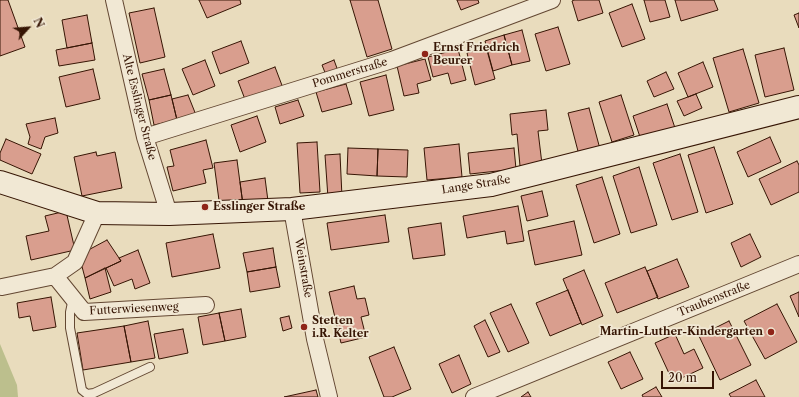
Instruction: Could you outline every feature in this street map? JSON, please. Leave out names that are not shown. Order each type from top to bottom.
[{"type":"main road","name":"Lange Straße","points":[[169,214],[292,209],[491,185],[799,108]]},
{"type":"main road","points":[[0,182],[97,213],[169,214]]},
{"type":"street","name":"Alte Esslinger Straße","points":[[114,0],[145,137],[169,214]]},
{"type":"street","name":"Pommerstraße","points":[[145,137],[392,60],[552,0]]},
{"type":"street","name":"Weinstraße","points":[[292,209],[315,339],[329,397]]},
{"type":"street","points":[[1,287],[55,276],[75,262],[97,213]]},
{"type":"street","name":"Traubenstraße","points":[[474,397],[799,264]]},
{"type":"street","name":"Futterwiesenweg","points":[[55,276],[84,312],[206,305]]},
{"type":"lane","points":[[73,298],[70,312],[70,328],[82,390],[87,394],[94,393],[150,367]]},
{"type":"green space","points":[[0,344],[17,385],[18,397],[0,397]]},
{"type":"building","points":[[0,0],[8,0],[25,47],[0,56]]},
{"type":"building","points":[[199,0],[240,0],[241,4],[207,18]]},
{"type":"building","points":[[350,0],[378,0],[392,49],[367,57]]},
{"type":"building","points":[[457,0],[478,0],[479,3],[461,10]]},
{"type":"building","points":[[599,0],[603,13],[578,21],[572,1]]},
{"type":"building","points":[[644,0],[665,0],[670,17],[650,22]]},
{"type":"building","points":[[675,0],[714,0],[718,10],[681,21]]},
{"type":"building","points":[[632,4],[645,39],[622,47],[609,13]]},
{"type":"building","points":[[154,8],[165,57],[140,63],[129,13]]},
{"type":"building","points":[[799,13],[799,28],[794,15]]},
{"type":"building","points":[[87,15],[92,43],[67,48],[62,20]]},
{"type":"building","points":[[558,27],[570,64],[546,71],[535,34]]},
{"type":"building","points":[[522,30],[530,61],[512,65],[504,35]]},
{"type":"building","points":[[504,35],[512,65],[493,71],[485,41]]},
{"type":"building","points":[[241,41],[249,63],[220,74],[212,52]]},
{"type":"building","points":[[92,43],[95,60],[59,66],[56,50]]},
{"type":"building","points":[[486,47],[495,79],[475,85],[467,53]]},
{"type":"building","points":[[784,48],[794,90],[765,97],[755,55]]},
{"type":"building","points":[[458,49],[466,80],[451,84],[448,73],[433,77],[428,57]]},
{"type":"building","points":[[743,49],[759,103],[729,112],[713,58]]},
{"type":"building","points":[[425,59],[431,80],[417,84],[419,93],[404,96],[397,66]]},
{"type":"building","points":[[205,60],[215,86],[193,95],[182,69]]},
{"type":"building","points":[[334,60],[338,71],[326,75],[322,65]]},
{"type":"building","points":[[703,62],[713,87],[688,97],[678,73]]},
{"type":"building","points":[[275,67],[283,88],[246,102],[238,81]]},
{"type":"building","points":[[93,69],[100,99],[66,107],[59,77]]},
{"type":"building","points":[[164,69],[171,95],[149,100],[142,74]]},
{"type":"building","points":[[666,72],[674,89],[654,97],[647,81]]},
{"type":"building","points":[[386,75],[394,110],[369,116],[360,82]]},
{"type":"building","points":[[346,84],[352,104],[322,112],[316,92]]},
{"type":"building","points":[[696,94],[702,108],[684,116],[677,101]]},
{"type":"building","points":[[171,95],[177,120],[154,125],[149,100]]},
{"type":"building","points":[[188,95],[196,115],[177,120],[172,99]]},
{"type":"building","points":[[621,95],[634,135],[612,142],[599,102]]},
{"type":"building","points":[[298,100],[304,116],[280,124],[275,107]]},
{"type":"building","points":[[667,104],[675,128],[641,140],[633,116]]},
{"type":"building","points":[[589,108],[600,149],[579,155],[568,113]]},
{"type":"building","points":[[546,110],[548,130],[538,131],[542,164],[520,166],[517,134],[512,135],[510,114]]},
{"type":"building","points":[[257,116],[266,142],[240,152],[231,125]]},
{"type":"building","points":[[55,118],[58,133],[45,137],[41,149],[28,144],[30,137],[26,124]]},
{"type":"building","points":[[770,137],[781,162],[748,177],[737,152]]},
{"type":"building","points":[[6,139],[41,154],[32,174],[0,160],[0,153]]},
{"type":"building","points":[[206,140],[213,168],[203,170],[206,183],[173,191],[167,167],[174,166],[170,150]]},
{"type":"building","points":[[317,142],[320,192],[300,193],[297,143]]},
{"type":"building","points":[[459,144],[462,177],[427,180],[424,148]]},
{"type":"building","points":[[714,147],[733,204],[706,213],[688,155]]},
{"type":"building","points":[[348,148],[378,149],[377,176],[347,174]]},
{"type":"building","points":[[514,148],[516,169],[470,174],[468,153]]},
{"type":"building","points":[[378,149],[408,150],[407,177],[377,176]]},
{"type":"building","points":[[96,152],[97,156],[115,152],[122,188],[82,196],[74,157]]},
{"type":"building","points":[[340,154],[342,197],[328,198],[325,155]]},
{"type":"building","points":[[680,154],[698,212],[672,220],[653,163]]},
{"type":"building","points":[[237,160],[243,205],[220,208],[214,163]]},
{"type":"building","points":[[797,161],[799,165],[799,192],[771,205],[759,179]]},
{"type":"building","points":[[639,167],[657,225],[631,233],[613,176]]},
{"type":"building","points":[[602,177],[620,234],[594,243],[576,185]]},
{"type":"building","points":[[265,178],[268,201],[243,205],[240,182]]},
{"type":"building","points":[[542,191],[548,216],[527,221],[521,196]]},
{"type":"building","points":[[518,206],[524,241],[507,244],[505,231],[467,238],[463,216]]},
{"type":"building","points":[[66,211],[75,250],[31,260],[26,236],[49,231],[45,216]]},
{"type":"building","points":[[385,215],[389,242],[331,250],[327,223]]},
{"type":"building","points":[[574,221],[582,255],[535,265],[528,231]]},
{"type":"building","points":[[441,223],[445,255],[413,259],[408,228]]},
{"type":"building","points":[[213,234],[220,268],[172,277],[166,243]]},
{"type":"building","points":[[750,234],[761,257],[741,267],[731,243]]},
{"type":"building","points":[[107,240],[121,261],[85,278],[79,255]]},
{"type":"building","points":[[273,248],[276,267],[247,272],[243,253]]},
{"type":"building","points":[[138,250],[150,283],[135,289],[132,279],[114,286],[106,268],[121,261],[119,258]]},
{"type":"building","points":[[677,259],[689,287],[658,299],[647,271]]},
{"type":"building","points":[[276,267],[280,287],[250,292],[247,272]]},
{"type":"building","points":[[645,267],[658,297],[617,313],[605,283]]},
{"type":"building","points":[[105,268],[111,292],[90,299],[85,278]]},
{"type":"building","points":[[584,270],[603,316],[582,325],[563,279]]},
{"type":"building","points":[[354,286],[357,299],[365,298],[369,315],[361,317],[366,337],[341,343],[329,292]]},
{"type":"building","points":[[568,290],[581,323],[550,336],[536,303]]},
{"type":"building","points":[[799,292],[799,317],[790,296]]},
{"type":"building","points":[[51,297],[56,327],[33,331],[30,316],[19,318],[17,303]]},
{"type":"building","points":[[511,304],[529,343],[508,352],[490,313]]},
{"type":"building","name":"Martin-Luther-Kindergarten","points":[[777,304],[797,342],[765,359],[744,321]]},
{"type":"building","points":[[241,309],[246,337],[225,341],[219,313]]},
{"type":"building","points":[[219,313],[225,341],[203,345],[198,317]]},
{"type":"building","points":[[289,316],[292,328],[283,331],[280,318]]},
{"type":"building","points":[[485,320],[500,352],[488,357],[474,326]]},
{"type":"building","points":[[148,321],[155,358],[131,362],[124,326]]},
{"type":"building","points":[[729,321],[751,365],[720,380],[699,336]]},
{"type":"building","points":[[124,326],[131,362],[83,370],[77,333]]},
{"type":"building","points":[[183,329],[188,353],[159,359],[154,334]]},
{"type":"building","points":[[675,334],[684,354],[694,349],[703,368],[673,382],[655,343]]},
{"type":"building","points":[[394,347],[411,389],[392,397],[384,397],[369,357]]},
{"type":"building","points":[[630,352],[643,379],[621,389],[608,362]]},
{"type":"building","points":[[459,355],[471,384],[452,393],[439,364]]},
{"type":"building","points":[[756,380],[765,397],[731,397],[729,394]]},
{"type":"building","points":[[656,387],[662,397],[643,397],[642,395]]},
{"type":"building","points":[[316,390],[318,397],[284,397]]},
{"type":"building","points":[[528,392],[531,397],[521,397]]},
{"type":"place","name":"Ernst Friedrich Beurer","points":[[425,54]]},
{"type":"place","name":"Esslinger Straße","points":[[205,207]]},
{"type":"place","name":"Stetten i.R. Kelter","points":[[304,327]]},
{"type":"place","name":"Martin-Luther-Kindergarten","points":[[771,332]]}]
